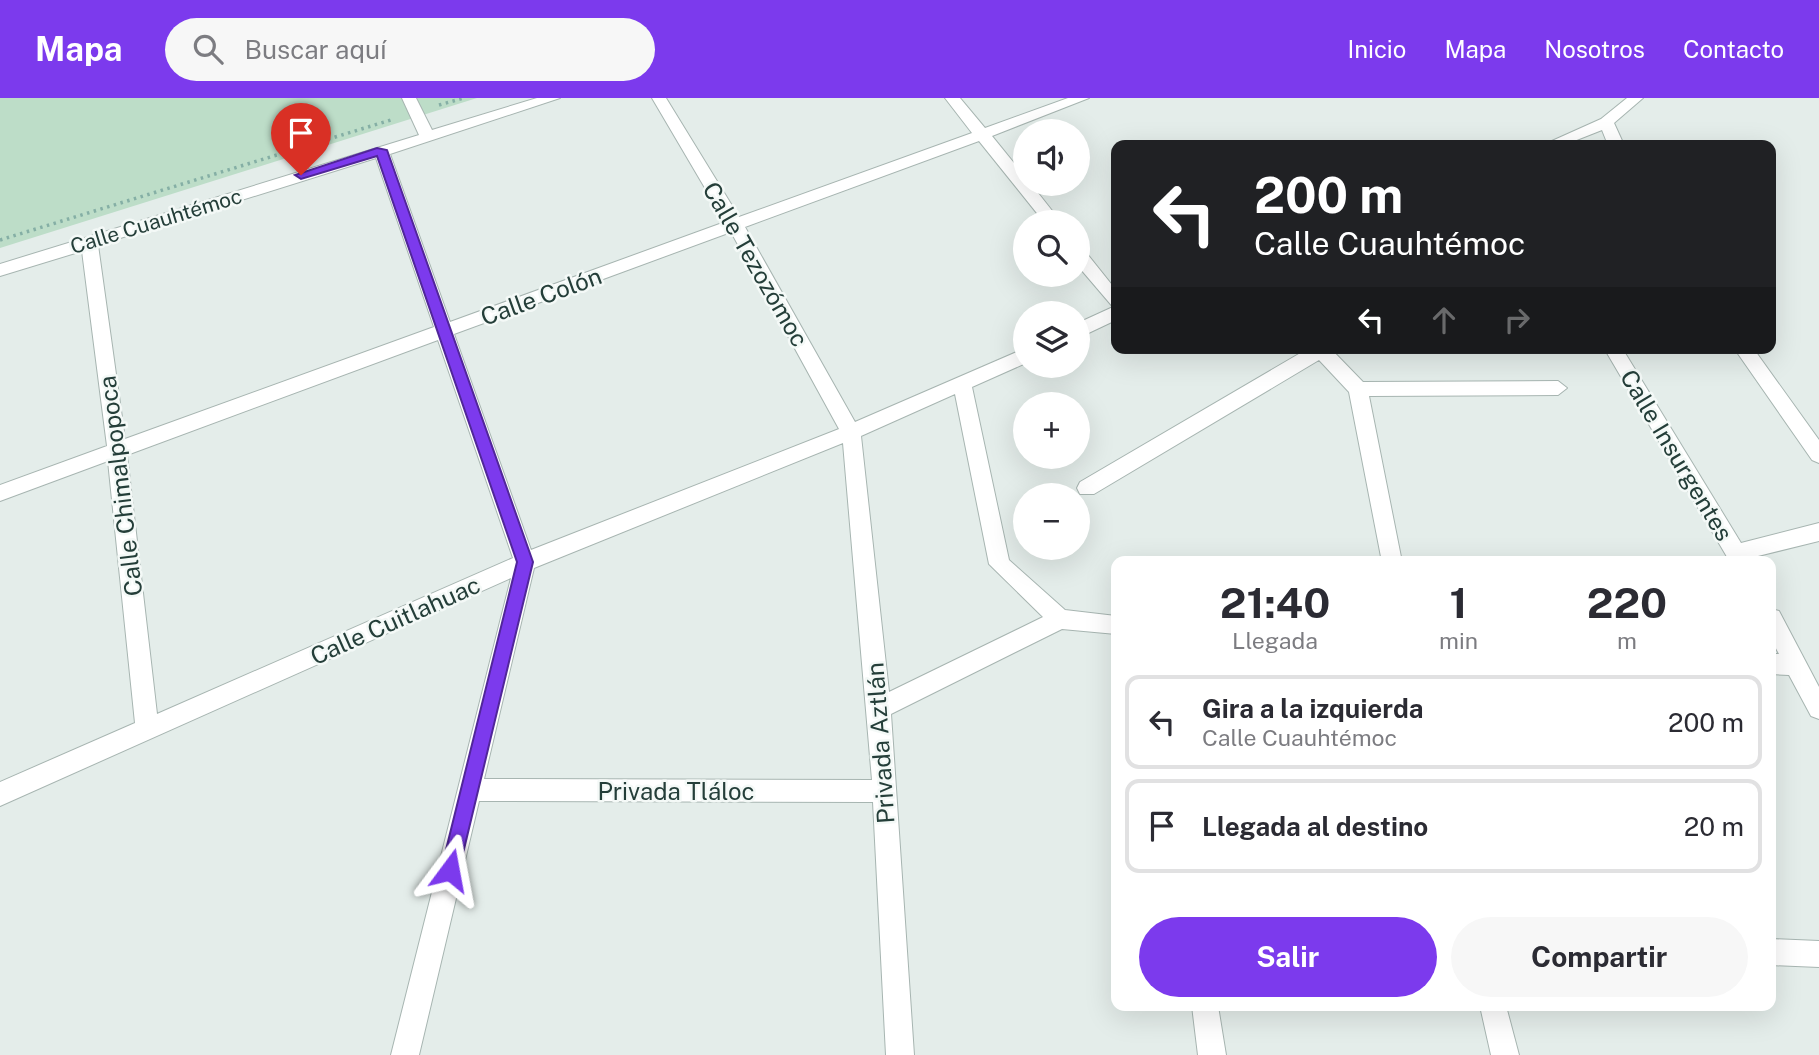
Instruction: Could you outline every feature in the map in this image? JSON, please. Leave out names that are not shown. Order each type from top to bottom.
[{"type":"street","name":"Calle Cuauhtémoc","points":[[0,270],[553,98]]},
{"type":"street","name":"Calle Tezozómoc","points":[[659,98],[735,225],[851,432]]},
{"type":"street","points":[[952,98],[1043,210]]},
{"type":"street","name":"Calle Colón","points":[[0,494],[1082,98]]},
{"type":"street","points":[[1582,140],[1607,136],[1636,98]]},
{"type":"street","points":[[413,105],[427,136]]},
{"type":"street","points":[[381,150],[525,562],[405,1055]]},
{"type":"street","name":"Calle Chimalpopoca","points":[[89,242],[117,451],[147,730]]},
{"type":"street","points":[[1090,269],[1111,296]]},
{"type":"street","points":[[1090,325],[1111,315]]},
{"type":"street","points":[[1090,486],[1312,354]]},
{"type":"street","points":[[1325,354],[1357,389],[1391,556]]},
{"type":"street","name":"Calle Insurgentes","points":[[1617,354],[1738,556]]},
{"type":"street","points":[[1747,354],[1819,455]]},
{"type":"street","name":"Calle Cuitlahuac","points":[[0,794],[525,562],[851,432],[1013,361]]},
{"type":"street","points":[[962,383],[999,564],[1060,619]]},
{"type":"street","points":[[1357,389],[1558,388]]},
{"type":"street","name":"Privada Aztlán","points":[[851,432],[879,708],[900,1055]]},
{"type":"street","points":[[1745,556],[1819,532]]},
{"type":"street","points":[[879,708],[1060,619],[1111,624]]},
{"type":"street","points":[[1776,627],[1819,709]]},
{"type":"street","points":[[1776,664],[1796,665]]},
{"type":"street","name":"Privada Tláloc","points":[[469,790],[884,791]]},
{"type":"street","points":[[1776,952],[1819,954]]},
{"type":"street","points":[[1206,1011],[1212,1055]]},
{"type":"street","points":[[1494,1011],[1505,1055]]},
{"type":"path","points":[[0,240],[413,105],[464,98]]},
{"type":"green space","points":[[0,98],[477,98],[0,248]]},
{"type":"route","points":[[301,175],[381,150],[525,562],[450,870]]}]
